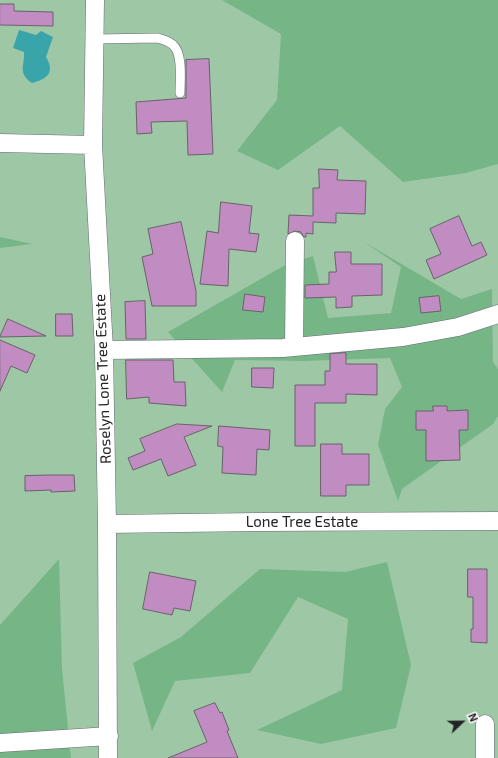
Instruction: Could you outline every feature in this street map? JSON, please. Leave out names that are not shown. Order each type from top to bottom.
[{"type":"street","name":"Roselyn Lone Tree Estate","points":[[95,0],[92,146],[104,350],[107,524],[108,758]]},
{"type":"street","points":[[0,143],[92,146]]},
{"type":"street","points":[[294,347],[295,241]]},
{"type":"street","points":[[104,350],[294,347],[403,337],[458,327],[498,314]]},
{"type":"street","name":"Lone Tree Estate","points":[[107,524],[498,521]]},
{"type":"street","points":[[485,724],[485,758]]},
{"type":"street","points":[[0,742],[108,736]]},
{"type":"lane","points":[[94,39],[158,38],[167,40],[174,46],[179,59],[180,93]]},
{"type":"green space","points":[[0,0],[498,0],[498,758],[0,758]]},
{"type":"green space","points":[[222,0],[498,0],[498,164],[466,173],[403,182],[340,126],[278,170],[237,151],[277,100],[281,34]]},
{"type":"green space","points":[[0,237],[32,244],[0,248]]},
{"type":"green space","points":[[364,242],[461,299],[492,289],[493,362],[498,369],[498,416],[493,424],[402,489],[398,501],[378,445],[385,409],[402,387],[390,358],[303,361],[235,360],[222,392],[168,332],[287,264],[313,256],[328,318],[391,313],[401,267]]},
{"type":"green space","points":[[59,559],[62,669],[71,758],[0,758],[0,625]]},
{"type":"green space","points":[[387,562],[411,665],[396,728],[321,744],[257,730],[342,690],[348,619],[298,597],[250,673],[175,681],[152,731],[133,663],[181,637],[260,569],[345,572]]},
{"type":"water","points":[[19,30],[36,35],[41,31],[53,37],[46,57],[49,62],[50,71],[46,77],[32,83],[27,79],[23,72],[24,52],[13,48]]},
{"type":"building","points":[[0,4],[14,4],[14,11],[53,12],[53,26],[0,25]]},
{"type":"building","points":[[209,59],[213,154],[188,155],[187,121],[151,122],[152,133],[137,134],[136,102],[186,98],[186,60]]},
{"type":"building","points":[[319,169],[338,170],[337,180],[366,181],[365,214],[336,213],[336,223],[313,222],[313,234],[306,233],[306,237],[304,237],[301,232],[295,231],[288,234],[289,215],[313,216],[313,188],[319,188]]},
{"type":"building","points":[[221,202],[252,206],[249,233],[259,234],[256,252],[229,249],[228,286],[200,284],[207,231],[218,233]]},
{"type":"building","points":[[459,216],[472,246],[481,242],[487,255],[434,279],[426,260],[441,254],[430,229]]},
{"type":"building","points":[[181,222],[196,291],[196,306],[152,306],[142,257],[153,254],[148,229]]},
{"type":"building","points":[[335,252],[351,252],[351,264],[382,264],[382,295],[352,296],[352,307],[336,308],[336,297],[305,298],[305,285],[329,284],[329,272],[336,272]]},
{"type":"building","points":[[245,294],[265,297],[263,312],[243,310]]},
{"type":"building","points":[[439,296],[441,311],[421,313],[419,298]]},
{"type":"building","points":[[145,301],[146,339],[126,339],[125,302]]},
{"type":"building","points":[[56,314],[72,314],[73,336],[56,336]]},
{"type":"building","points":[[8,319],[46,336],[0,337]]},
{"type":"building","points":[[0,340],[35,355],[27,373],[11,366],[0,391]]},
{"type":"building","points":[[346,353],[346,364],[377,364],[377,395],[346,394],[346,403],[315,403],[315,446],[295,446],[295,385],[325,385],[325,371],[330,371],[330,354]]},
{"type":"building","points":[[126,360],[173,360],[174,382],[185,382],[186,406],[149,403],[149,397],[127,399]]},
{"type":"building","points":[[252,368],[274,368],[273,388],[252,387]]},
{"type":"building","points":[[433,406],[447,406],[447,411],[468,410],[468,430],[459,430],[460,460],[426,461],[426,430],[416,430],[416,411],[433,411]]},
{"type":"building","points":[[177,424],[212,426],[184,437],[196,465],[168,476],[161,459],[133,470],[128,458],[145,451],[140,439]]},
{"type":"building","points":[[219,426],[270,430],[269,450],[257,449],[256,475],[222,473],[223,447],[218,446]]},
{"type":"building","points":[[321,444],[342,444],[342,454],[369,454],[369,485],[346,485],[346,496],[321,496]]},
{"type":"building","points":[[74,475],[75,491],[25,491],[25,476]]},
{"type":"building","points":[[468,569],[487,569],[487,643],[471,642],[471,629],[473,629],[473,597],[468,597]]},
{"type":"building","points":[[150,572],[196,581],[190,611],[174,608],[172,615],[143,609]]},
{"type":"building","points":[[215,703],[220,713],[222,712],[229,730],[227,731],[238,758],[168,758],[207,742],[194,711]]}]
